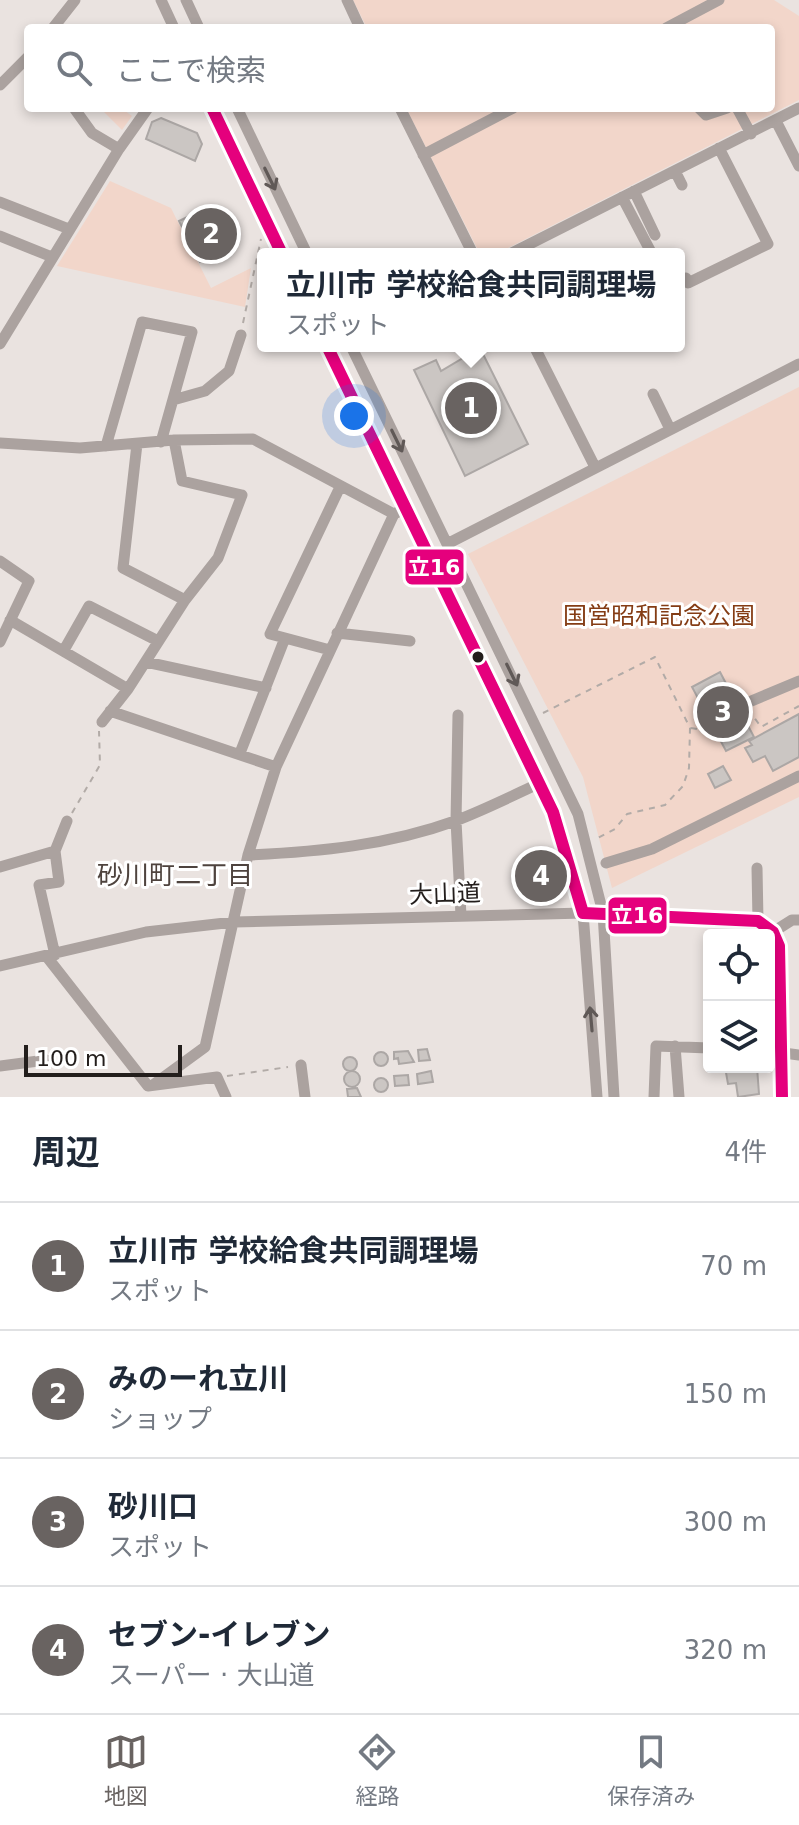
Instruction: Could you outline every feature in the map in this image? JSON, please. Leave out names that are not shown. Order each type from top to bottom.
[{"type":"street","points":[[59,24],[75,0]]},
{"type":"street","points":[[161,0],[172,24]]},
{"type":"street","points":[[186,0],[197,24]]},
{"type":"street","points":[[347,0],[358,24]]},
{"type":"street","points":[[674,24],[719,0]]},
{"type":"street","points":[[0,85],[24,61]]},
{"type":"street","points":[[522,248],[716,147],[751,134],[799,108]]},
{"type":"street","points":[[77,112],[92,133],[119,149]]},
{"type":"street","points":[[0,344],[4,329],[145,112]]},
{"type":"street","points":[[214,112],[279,248]]},
{"type":"street","points":[[239,112],[304,248]]},
{"type":"street","points":[[402,112],[470,248]]},
{"type":"street","points":[[423,155],[505,112]]},
{"type":"street","points":[[739,112],[751,134]]},
{"type":"street","points":[[776,121],[799,166]]},
{"type":"street","points":[[685,279],[688,283],[768,244],[716,147]]},
{"type":"street","points":[[675,171],[682,185]]},
{"type":"street","points":[[628,194],[656,228]]},
{"type":"street","points":[[628,194],[650,248]]},
{"type":"street","points":[[0,202],[69,229]]},
{"type":"street","points":[[0,236],[52,257]]},
{"type":"street","points":[[106,446],[142,322],[192,332],[161,442]]},
{"type":"street","points":[[173,400],[205,391],[229,371],[241,335]]},
{"type":"street","points":[[330,352],[553,812],[583,913],[597,1097]]},
{"type":"street","points":[[354,352],[578,814],[603,913],[614,1097]]},
{"type":"street","points":[[537,352],[595,467]]},
{"type":"street","points":[[447,544],[799,364]]},
{"type":"street","points":[[653,394],[670,429]]},
{"type":"street","points":[[0,443],[106,446],[174,440],[253,439],[394,514]]},
{"type":"street","points":[[102,722],[128,689],[185,600],[218,558],[242,495],[182,481],[174,440]]},
{"type":"street","points":[[137,444],[123,568],[185,600]]},
{"type":"street","points":[[330,650],[270,634],[340,487]]},
{"type":"street","points":[[153,1085],[205,1047],[248,855],[276,767],[394,514],[407,507]]},
{"type":"street","points":[[0,561],[29,581],[0,642]]},
{"type":"street","points":[[444,585],[463,576]]},
{"type":"street","points":[[64,650],[89,606],[158,641]]},
{"type":"street","points":[[10,620],[128,689]]},
{"type":"street","points":[[337,633],[410,641]]},
{"type":"street","points":[[240,753],[285,638]]},
{"type":"street","points":[[146,662],[266,688]]},
{"type":"street","points":[[725,712],[799,681]]},
{"type":"street","points":[[110,711],[276,767]]},
{"type":"street","points":[[458,715],[456,821],[461,916]]},
{"type":"street","points":[[606,863],[652,849],[799,776]]},
{"type":"street","points":[[248,855],[325,851],[415,834],[456,821],[540,783]]},
{"type":"street","points":[[67,821],[55,851],[59,882],[39,885],[51,956],[148,1086],[217,1077],[226,1097]]},
{"type":"street","points":[[0,867],[55,851]]},
{"type":"street","points":[[757,868],[758,921],[769,929]]},
{"type":"street","name":"大山道","points":[[0,966],[146,932],[234,922],[583,913],[758,921]]},
{"type":"street","points":[[775,931],[792,920],[799,920]]},
{"type":"street","points":[[775,937],[779,946],[775,1031]]},
{"type":"street","points":[[654,1097],[653,1049],[659,1044],[703,1048]]},
{"type":"street","points":[[675,1046],[679,1097]]},
{"type":"street","points":[[775,1052],[799,1055]]},
{"type":"street","points":[[775,1058],[782,1097]]},
{"type":"street","points":[[0,1066],[46,1060]]},
{"type":"street","points":[[301,1065],[305,1097]]},
{"type":"path","points":[[259,248],[262,233]]},
{"type":"path","points":[[241,335],[257,257]]},
{"type":"path","points":[[533,718],[655,657],[690,728],[689,768],[683,786],[665,805],[627,814],[615,829],[587,843]]},
{"type":"path","points":[[690,728],[714,732],[751,713],[761,727],[799,706]]},
{"type":"path","points":[[67,821],[100,765],[102,722]]},
{"type":"path","points":[[217,1077],[301,1065]]},
{"type":"green space","points":[[353,0],[774,0],[799,16],[799,100],[508,248],[477,248],[408,112],[775,112],[775,24],[365,24]]},
{"type":"green space","points":[[104,112],[126,112],[132,116],[122,130]]},
{"type":"green space","points":[[110,181],[171,208],[211,288],[251,268],[245,307],[57,266]]},
{"type":"green space","name":"国営昭和記念公園","points":[[799,387],[799,797],[612,888],[583,777],[468,554]]},
{"type":"building","points":[[161,118],[197,133],[202,144],[195,161],[146,139],[152,122]]},
{"type":"building","points":[[208,207],[228,248],[200,262],[179,221]]},
{"type":"building","points":[[473,352],[482,352],[528,444],[465,476],[414,370],[436,360],[441,371]]},
{"type":"building","points":[[720,672],[754,737],[726,751],[692,687]]},
{"type":"building","points":[[799,714],[799,757],[773,771],[765,756],[753,762],[745,748],[752,745],[749,741]]},
{"type":"building","points":[[723,766],[731,780],[715,788],[708,774]]},
{"type":"building","points":[[543,861],[543,889],[528,889],[527,862]]},
{"type":"building","points":[[427,1049],[430,1060],[419,1061],[418,1050]]},
{"type":"building","points":[[408,1051],[414,1062],[399,1064],[398,1058],[394,1059],[394,1052]]},
{"type":"building","points":[[381,1052],[388,1059],[381,1066],[374,1059]]},
{"type":"building","points":[[350,1057],[357,1064],[350,1071],[343,1064]]},
{"type":"building","points":[[352,1071],[360,1079],[352,1087],[344,1079]]},
{"type":"building","points":[[431,1071],[433,1082],[418,1084],[417,1074]]},
{"type":"building","points":[[726,1073],[757,1073],[759,1094],[738,1097],[736,1083],[728,1084]]},
{"type":"building","points":[[408,1075],[409,1085],[395,1086],[394,1076]]},
{"type":"building","points":[[381,1078],[388,1085],[381,1092],[374,1085]]},
{"type":"building","points":[[357,1088],[361,1097],[348,1097],[347,1089]]},
{"type":"transit line","name":"立16","points":[[214,112],[279,248]]},
{"type":"transit line","name":"立16","points":[[330,352],[553,812],[583,913],[758,921],[773,932],[779,946],[782,1097]]},
{"type":"place","name":"みのーれ立川","points":[[211,234]]},
{"type":"place","name":"立川市 学校給食共同調理場","points":[[471,408]]},
{"type":"place","name":"砂川口","points":[[723,712]]},
{"type":"place","name":"セブン-イレブン","points":[[541,876]]},
{"type":"district","name":"砂川町二丁目","points":[[175,875]]}]
